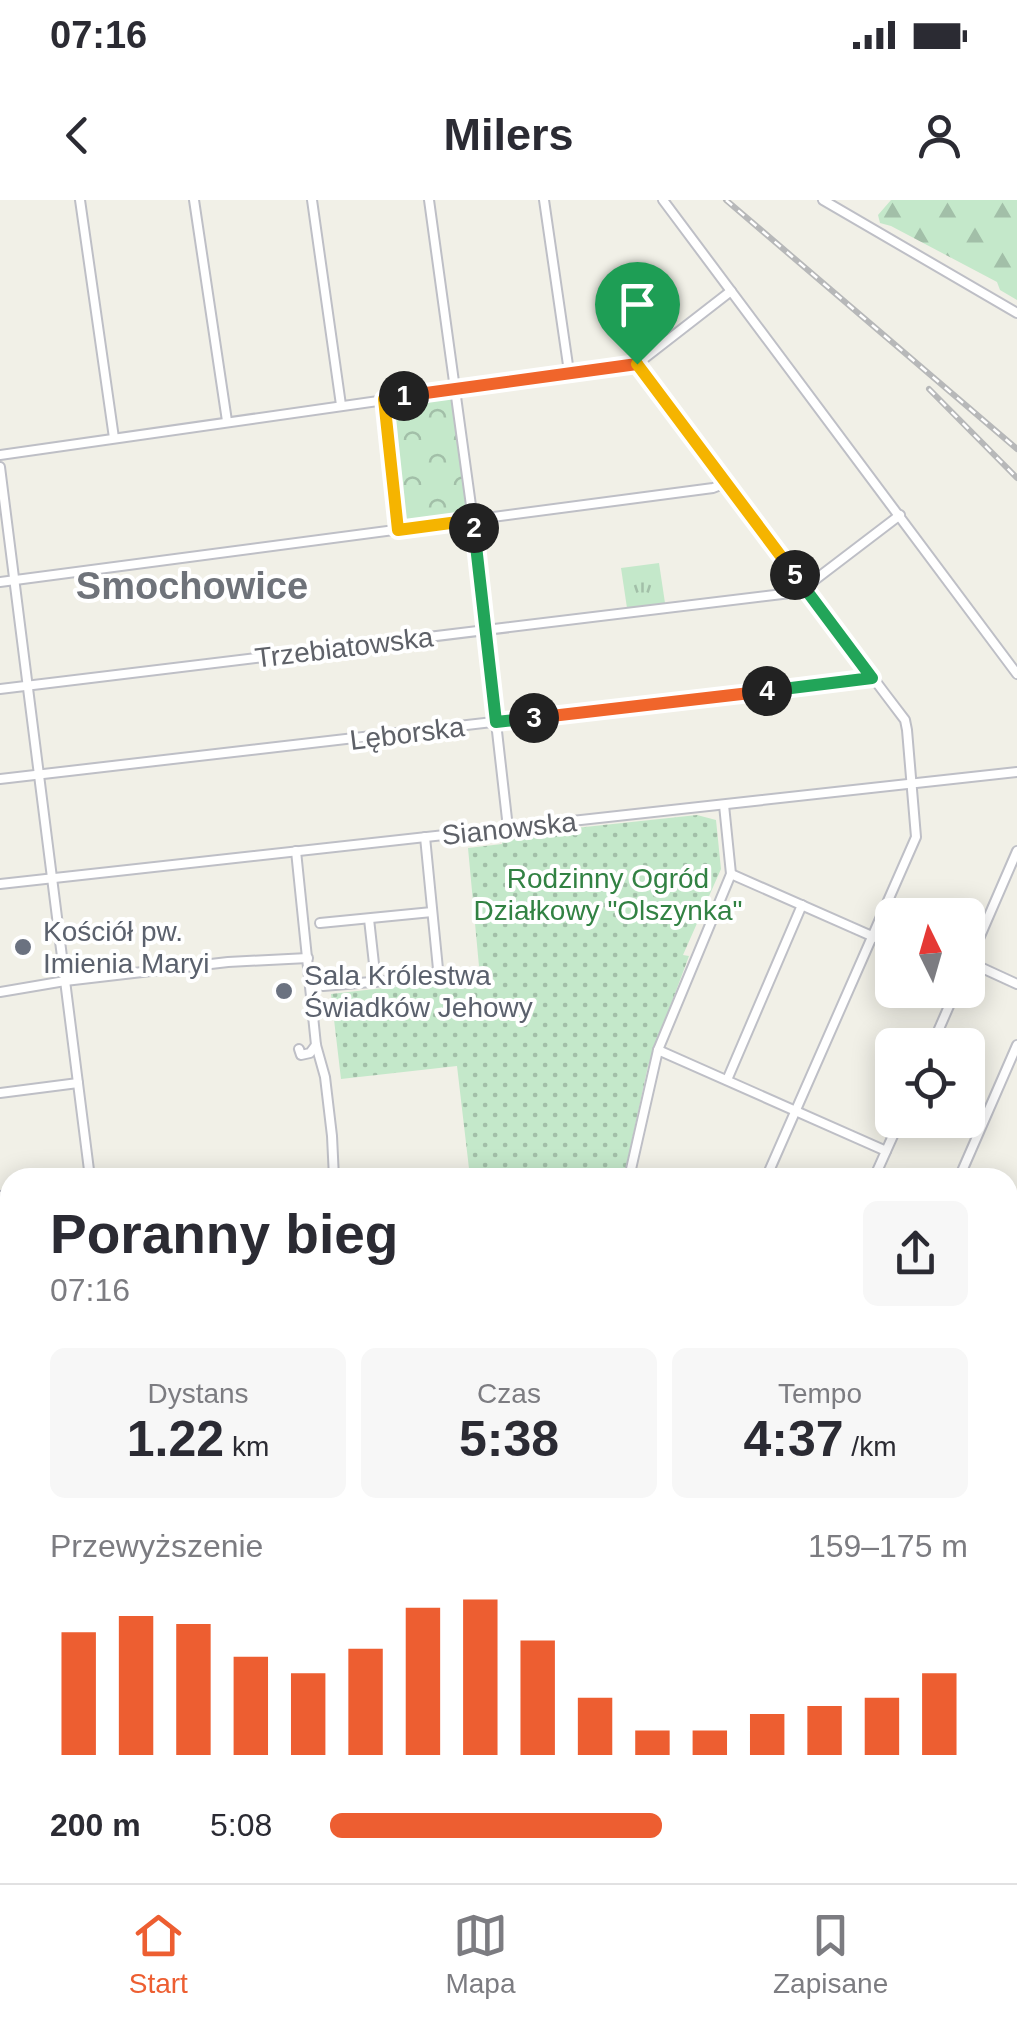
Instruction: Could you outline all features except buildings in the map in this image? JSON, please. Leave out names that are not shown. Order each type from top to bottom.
[{"type":"street","points":[[80,200],[114,438]]},
{"type":"street","points":[[194,200],[227,422]]},
{"type":"street","points":[[312,200],[341,406]]},
{"type":"street","points":[[428,200],[473,520],[508,828]]},
{"type":"street","points":[[544,200],[569,372]]},
{"type":"street","points":[[663,200],[1017,674]]},
{"type":"street","points":[[823,200],[1017,313]]},
{"type":"street","points":[[0,455],[637,364],[731,291]]},
{"type":"street","points":[[637,364],[905,720],[918,832],[770,1168]]},
{"type":"street","points":[[384,399],[398,530]]},
{"type":"street","points":[[0,467],[89,1168]]},
{"type":"street","points":[[0,582],[713,488],[726,483]]},
{"type":"street","name":"Trzebiatowska","points":[[0,689],[799,592],[900,516]]},
{"type":"street","name":"Lęborska","points":[[0,780],[872,678]]},
{"type":"street","name":"Sianowska","points":[[0,884],[1017,772]]},
{"type":"street","points":[[631,1168],[658,1050],[731,874],[724,805]]},
{"type":"street","points":[[323,986],[436,974],[425,837]]},
{"type":"street","points":[[296,851],[333,1168]]},
{"type":"street","points":[[985,924],[1017,851]]},
{"type":"street","points":[[731,874],[874,936]]},
{"type":"street","points":[[726,1080],[802,905]]},
{"type":"street","points":[[320,923],[432,912]]},
{"type":"street","points":[[369,919],[376,982]]},
{"type":"street","points":[[0,992],[228,962],[308,958]]},
{"type":"street","points":[[985,970],[1017,984]]},
{"type":"street","points":[[299,1049],[300,1055],[310,1053],[316,1045]]},
{"type":"street","points":[[963,1168],[1017,1045]]},
{"type":"street","points":[[658,1050],[886,1151]]},
{"type":"street","points":[[0,1093],[78,1083]]},
{"type":"street","points":[[878,1168],[892,1138]]},
{"type":"green space","points":[[891,200],[1017,200],[1017,300],[1000,290],[997,282],[880,223],[878,215]]},
{"type":"green space","points":[[452,393],[468,516],[405,524],[399,516],[388,405]]},
{"type":"green space","points":[[659,563],[665,603],[627,608],[621,568]]},
{"type":"green space","name":"Rodzinny Ogród Działkowy \"Olszynka\"","points":[[697,815],[716,820],[721,869],[683,955],[689,956],[648,1066],[626,1168],[469,1168],[457,1066],[341,1079],[331,994],[480,977],[468,848],[502,844],[502,836]]},
{"type":"railway","points":[[726,200],[1017,449]]},
{"type":"railway","points":[[929,389],[1017,478]]},
{"type":"place","name":"Kościół pw. Imienia Maryi","points":[[23,947]]},
{"type":"place","name":"Sala Królestwa Świadków Jehowy","points":[[284,991]]},
{"type":"district","name":"Smochowice","points":[[192,586]]},
{"type":"route","points":[[637,364],[872,678],[496,722],[473,520],[398,530],[384,399],[637,364]]}]
